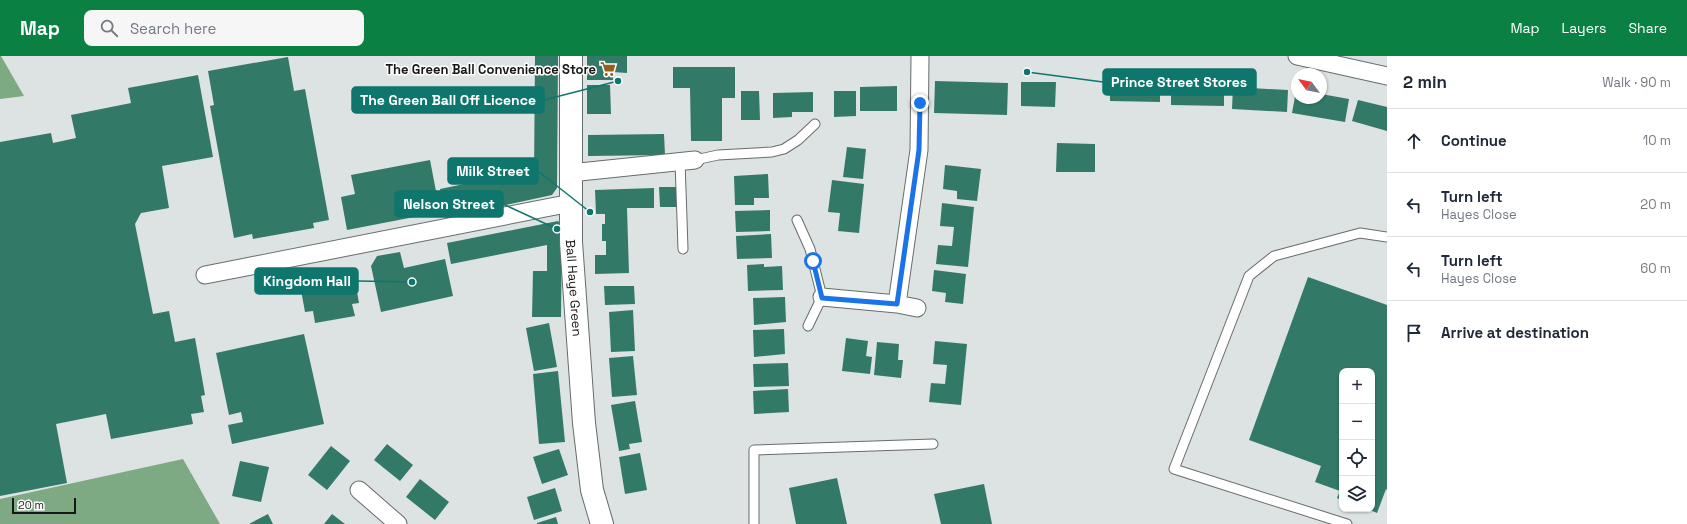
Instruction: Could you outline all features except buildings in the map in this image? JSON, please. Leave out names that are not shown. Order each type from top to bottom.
[{"type":"street","name":"Ball Haye Green","points":[[571,56],[571,242],[584,423],[592,490],[602,524]]},
{"type":"street","points":[[897,304],[919,150],[920,56]]},
{"type":"street","points":[[1297,56],[1387,76]]},
{"type":"street","points":[[570,173],[688,161]]},
{"type":"street","points":[[205,275],[571,203]]},
{"type":"street","points":[[822,298],[897,304],[917,308]]},
{"type":"street","points":[[359,490],[398,524]]},
{"type":"lane","points":[[683,249],[688,161],[718,155],[772,152],[784,149],[798,140],[815,124]]},
{"type":"lane","points":[[797,220],[810,249],[822,298],[808,326]]},
{"type":"lane","points":[[1347,524],[1174,469],[1249,276],[1274,256],[1360,233],[1387,237]]},
{"type":"lane","points":[[754,524],[754,450],[933,444]]},
{"type":"green space","points":[[1,56],[24,96],[0,99]]},
{"type":"green space","points":[[183,459],[220,524],[0,524],[0,499]]},
{"type":"place","name":"The Green Ball Convenience Store","points":[[608,69]]},
{"type":"place","name":"Prince Street Stores","points":[[1027,72]]},
{"type":"place","name":"The Green Ball Off Licence","points":[[618,81]]},
{"type":"place","name":"Milk Street","points":[[590,212]]},
{"type":"place","name":"Nelson Street","points":[[557,229]]},
{"type":"place","name":"Kingdom Hall","points":[[412,282]]},
{"type":"route","points":[[813,261],[822,298],[897,304],[919,150],[920,103]]}]
